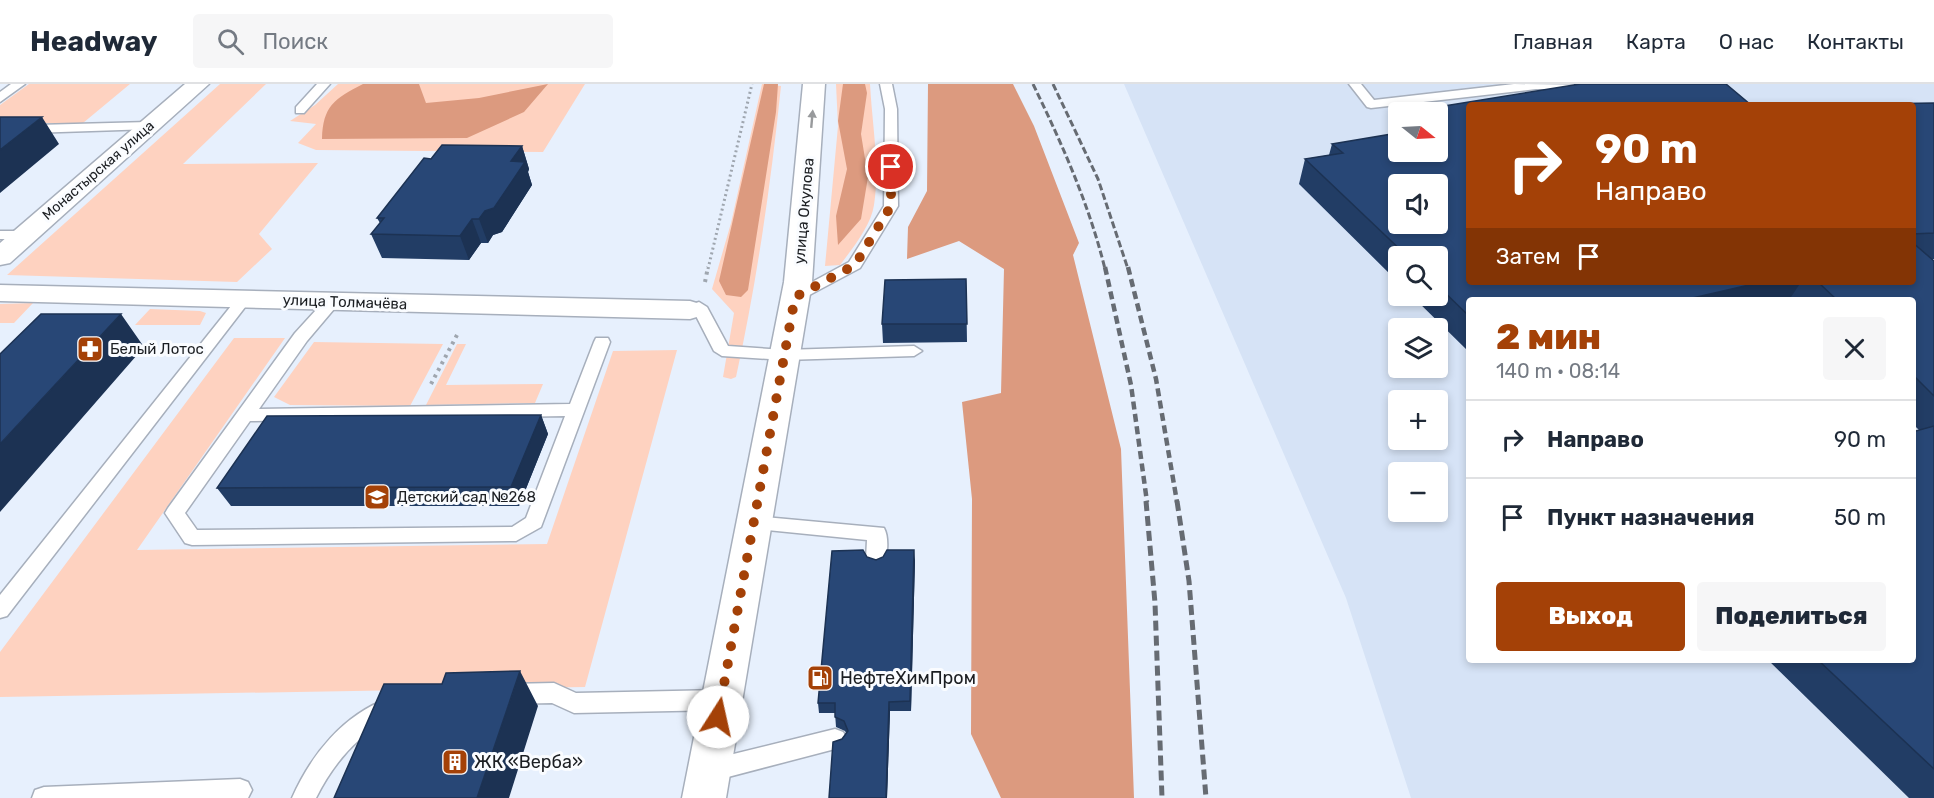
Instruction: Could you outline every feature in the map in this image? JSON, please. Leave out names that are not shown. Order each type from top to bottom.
[{"type":"street","name":"Монастырская улица","points":[[0,257],[12,235],[198,84]]},
{"type":"street","name":"улица Окулова","points":[[707,784],[795,297],[814,84]]},
{"type":"street","name":"улица Толмачёва","points":[[0,293],[332,302],[694,308]]},
{"type":"lane","points":[[0,98],[19,84]]},
{"type":"lane","points":[[300,110],[324,84]]},
{"type":"lane","points":[[795,297],[855,265],[891,206],[891,109],[886,84]]},
{"type":"lane","points":[[1355,84],[1371,104],[1536,86],[1615,85]]},
{"type":"lane","points":[[1536,86],[1550,99]]},
{"type":"lane","points":[[0,130],[148,126]]},
{"type":"lane","points":[[0,610],[244,299]]},
{"type":"lane","points":[[332,302],[301,337],[176,513],[192,538],[516,534],[534,522],[602,342]]},
{"type":"lane","points":[[694,308],[722,351],[784,355],[914,351]]},
{"type":"lane","points":[[245,415],[576,410]]},
{"type":"lane","points":[[754,523],[877,533],[876,560]]},
{"type":"lane","points":[[482,695],[554,693],[574,703],[721,700]]},
{"type":"lane","points":[[304,798],[310,783],[346,735],[387,708],[406,704]]},
{"type":"lane","points":[[707,784],[835,739]]},
{"type":"lane","points":[[44,798],[240,790],[236,798]]},
{"type":"path","points":[[694,308],[752,84]]},
{"type":"path","points":[[416,413],[461,329]]},
{"type":"shaded area","points":[[29,84],[130,84],[83,123],[0,123],[0,105]]},
{"type":"shaded area","points":[[220,84],[266,84],[183,164],[318,163],[259,234],[272,249],[237,282],[7,275]]},
{"type":"shaded area","points":[[338,84],[585,84],[543,152],[316,150],[298,143],[316,124],[290,121],[315,105]]},
{"type":"shaded area","points":[[363,84],[419,84],[426,103],[479,98],[548,84],[524,112],[467,138],[322,139],[325,119],[332,105],[344,94]]},
{"type":"shaded area","points":[[762,84],[781,86],[757,268],[736,377],[731,379],[723,377],[734,313],[712,289],[731,223]]},
{"type":"shaded area","points":[[764,84],[778,84],[776,112],[748,290],[741,297],[726,295],[719,281]]},
{"type":"shaded area","points":[[836,84],[870,84],[876,190],[872,213],[860,237],[840,265],[825,266],[838,126]]},
{"type":"shaded area","points":[[843,84],[865,84],[867,93],[861,134],[868,177],[861,219],[838,245],[836,216],[847,169],[838,121]]},
{"type":"shaded area","points":[[928,84],[1013,84],[1034,126],[1079,243],[1073,255],[1121,449],[1134,798],[1001,798],[971,734],[972,499],[962,402],[1001,393],[1004,269],[959,241],[907,259],[908,227],[927,191]]},
{"type":"shaded area","points":[[1124,84],[1934,84],[1934,798],[1411,798],[1346,598]]},
{"type":"shaded area","points":[[33,303],[14,323],[0,323],[0,304]]},
{"type":"shaded area","points":[[150,309],[206,313],[200,325],[135,325]]},
{"type":"shaded area","points":[[234,338],[285,338],[137,550],[547,544],[613,351],[677,350],[585,687],[0,697],[0,652]]},
{"type":"shaded area","points":[[314,342],[443,344],[410,406],[290,405],[274,397]]},
{"type":"shaded area","points":[[457,344],[466,344],[446,385],[543,384],[535,403],[426,405]]},
{"type":"building","points":[[1580,84],[1726,84],[1747,102],[1469,102]]},
{"type":"building","points":[[1466,102],[1466,285],[1749,285],[1697,297],[1466,297],[1466,313],[1448,296],[1448,246],[1396,246],[1305,159],[1343,153],[1332,144],[1388,135],[1388,162],[1448,162],[1448,105]]},
{"type":"building","points":[[1916,103],[1934,103],[1934,233],[1916,234]]},
{"type":"building","points":[[0,117],[42,117],[0,150]]},
{"type":"building","points":[[442,145],[522,146],[511,161],[525,162],[494,208],[485,211],[479,219],[472,219],[460,236],[371,234],[384,218],[377,218],[424,158],[431,159]]},
{"type":"building","points":[[1916,245],[1934,261],[1934,396],[1916,378],[1916,297],[1834,297],[1821,285],[1916,285]]},
{"type":"building","points":[[966,279],[967,324],[882,324],[885,280]]},
{"type":"building","points":[[41,314],[121,314],[0,444],[0,354]]},
{"type":"building","points":[[541,415],[511,487],[217,488],[267,416]]},
{"type":"building","points":[[1934,426],[1934,769],[1821,663],[1916,663],[1916,431]]},
{"type":"building","points":[[863,550],[867,557],[876,560],[883,557],[887,550],[914,550],[910,701],[889,702],[886,798],[829,798],[833,742],[842,739],[848,731],[844,721],[835,717],[835,703],[818,703],[832,551]]},
{"type":"building","points":[[520,671],[477,798],[334,798],[384,684],[442,684],[446,673]]},
{"type":"railway","points":[[1033,84],[1074,175],[1099,245],[1105,269]]},
{"type":"railway","points":[[1053,84],[1098,179],[1128,269]]},
{"type":"railway","points":[[1105,267],[1131,385],[1147,502]]},
{"type":"railway","points":[[1128,267],[1156,379],[1177,502]]},
{"type":"railway","points":[[1146,501],[1155,603],[1162,798]]},
{"type":"railway","points":[[1177,501],[1189,581],[1206,798]]},
{"type":"place","name":"Белый Лотос","points":[[90,349]]},
{"type":"place","name":"Детский сад №268","points":[[377,497]]},
{"type":"place","name":"НефтеХимПром","points":[[820,678]]},
{"type":"place","name":"ЖК «Верба»","points":[[455,762]]},
{"type":"route","points":[[718,717],[795,297],[855,265],[891,206],[891,167]]}]
